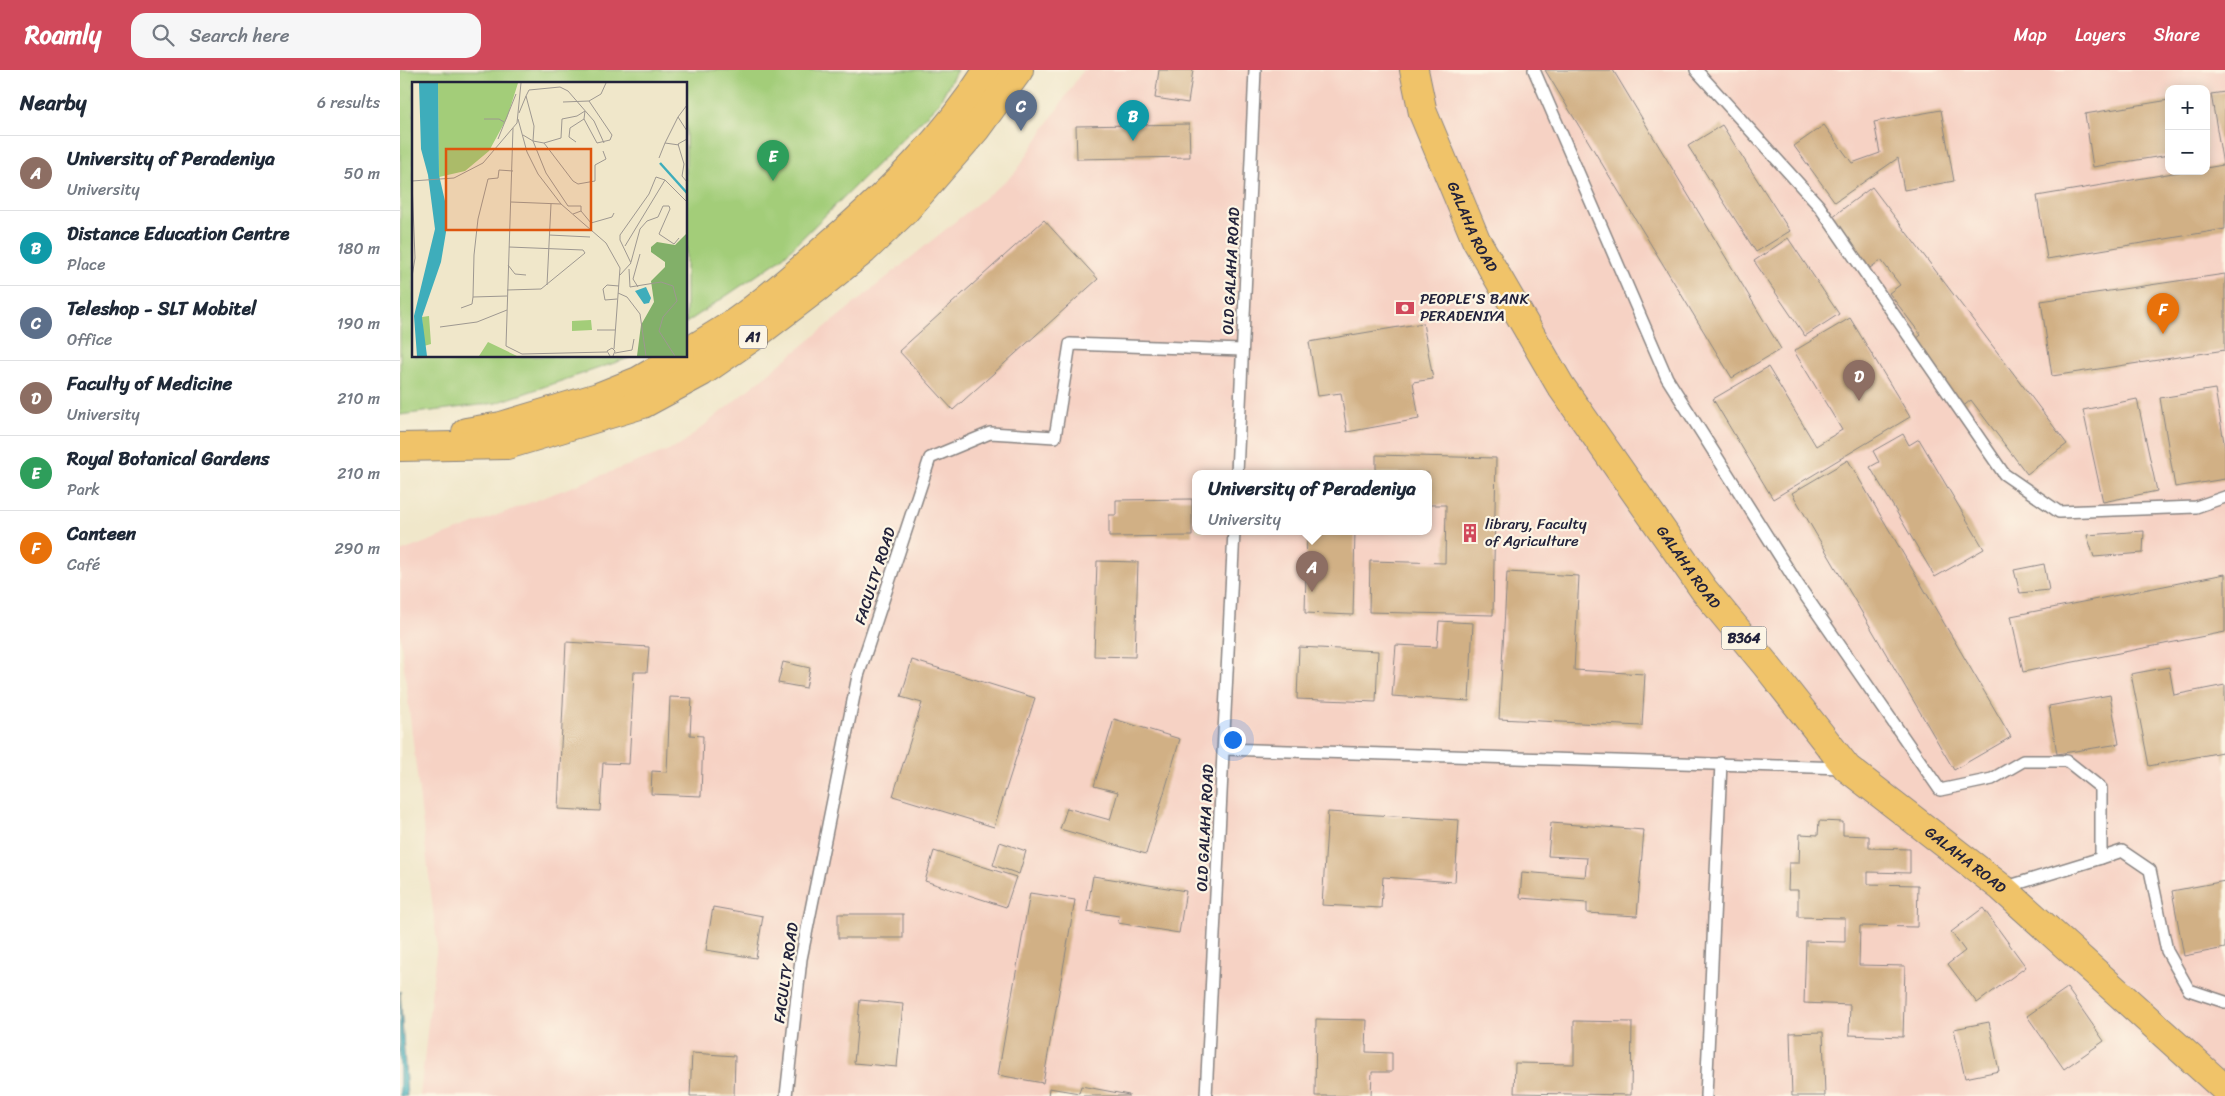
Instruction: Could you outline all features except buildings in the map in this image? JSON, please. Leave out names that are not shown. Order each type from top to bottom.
[{"type":"main road","name":"A1","points":[[688,352],[734,323],[781,287],[863,216],[928,151],[968,102],[988,70]]},
{"type":"main road","name":"A1","points":[[400,447],[507,445],[643,404],[702,372],[750,339],[817,288],[864,250],[905,211],[976,129],[1018,70]]},
{"type":"main road","name":"GALAHA ROAD","points":[[1414,70],[1423,113],[1476,240],[1560,385],[1704,590],[1847,768],[2002,888],[2225,1089]]},
{"type":"main road","points":[[400,442],[501,426],[638,382],[678,358]]},
{"type":"lane","name":"OLD GALAHA ROAD","points":[[1237,470],[1255,70]]},
{"type":"lane","points":[[1534,70],[1667,378],[1798,585],[1940,790],[1992,779],[2023,762],[2067,762],[2101,788],[2101,858]]},
{"type":"lane","points":[[1696,70],[1819,206],[2004,474],[2058,512],[2196,507],[2225,497]]},
{"type":"lane","name":"FACULTY ROAD","points":[[786,1096],[801,959],[858,676],[930,458],[990,433],[1055,437],[1070,344],[1242,350]]},
{"type":"lane","name":"OLD GALAHA ROAD","points":[[1206,1096],[1225,749],[1234,535]]},
{"type":"lane","points":[[1225,749],[1847,768]]},
{"type":"lane","points":[[1706,1096],[1721,763]]},
{"type":"lane","points":[[2002,888],[2122,851],[2150,870],[2167,950],[2189,990],[2225,1002]]},
{"type":"shaded area","points":[[1083,70],[2225,70],[2225,1096],[420,1096],[437,943],[400,633],[400,552],[679,446],[1015,173]]},
{"type":"green space","points":[[400,70],[957,70],[938,104],[781,259],[688,322],[688,82],[412,82],[412,358],[629,358],[496,403],[400,415]]},
{"type":"water","points":[[400,991],[407,1096],[400,1096]]},
{"type":"place","name":"Teleshop - SLT Mobitel","points":[[1021,131]]},
{"type":"place","name":"Distance Education Centre","points":[[1133,141]]},
{"type":"place","name":"Royal Botanical Gardens","points":[[773,181]]},
{"type":"place","name":"PEOPLE'S BANK PERADENIYA","points":[[1405,308]]},
{"type":"place","name":"Canteen","points":[[2163,334]]},
{"type":"place","name":"Faculty of Medicine","points":[[1859,401]]},
{"type":"place","name":"library, Faculty of Agriculture","points":[[1470,533]]},
{"type":"place","name":"University of Peradeniya","points":[[1312,592]]}]
